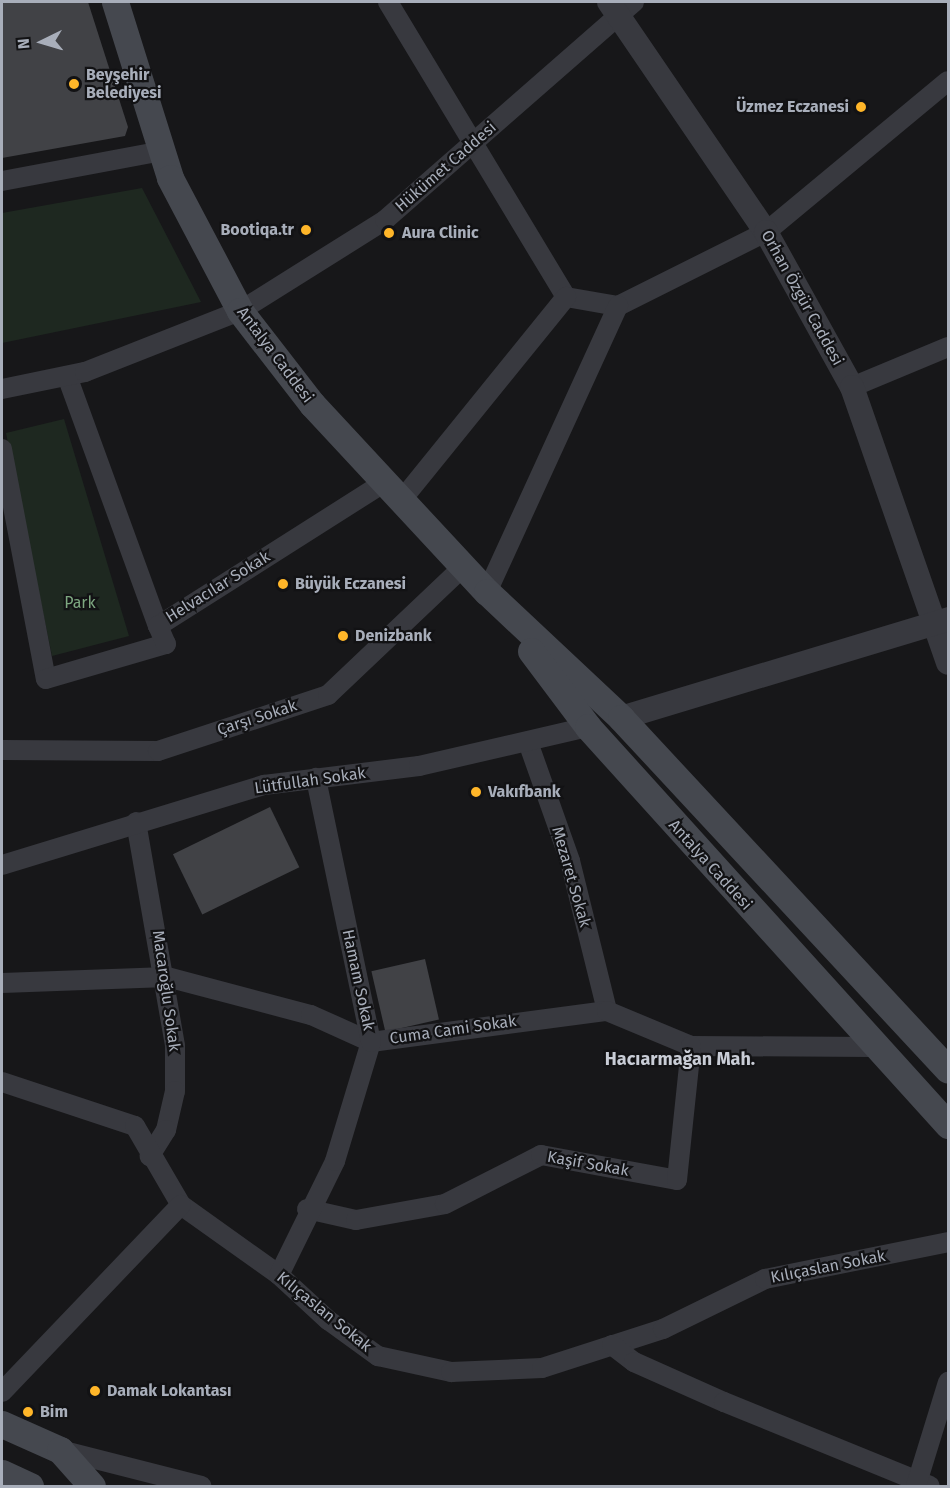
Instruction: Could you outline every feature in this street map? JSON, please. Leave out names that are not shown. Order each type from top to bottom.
[{"type":"main road","name":"Antalya Caddesi","points":[[116,2],[170,178],[240,311],[391,493],[487,592],[621,718],[948,1070]]},
{"type":"main road","name":"Antalya Caddesi","points":[[487,592],[588,728],[872,1047],[948,1125]]},
{"type":"main road","points":[[588,728],[621,718]]},
{"type":"main road","points":[[2,1424],[60,1450],[92,1486]]},
{"type":"main road","points":[[2,1473],[30,1486]]},
{"type":"street","points":[[388,2],[566,297],[618,306],[766,232],[948,81]]},
{"type":"street","name":"Hükümet Caddesi","points":[[2,389],[67,376],[162,345],[240,311],[385,220],[475,146],[621,6]]},
{"type":"street","name":"Orhan Özgür Caddesi","points":[[621,6],[766,232],[852,387],[942,622],[948,663]]},
{"type":"street","points":[[2,181],[162,151]]},
{"type":"street","name":"Helvacılar Sokak","points":[[67,376],[158,626],[391,493],[566,297]]},
{"type":"street","points":[[487,592],[618,306]]},
{"type":"street","points":[[852,387],[948,347]]},
{"type":"street","points":[[2,448],[46,679],[166,644],[158,626]]},
{"type":"street","name":"Çarşı Sokak","points":[[2,750],[158,750],[328,695],[463,567]]},
{"type":"street","points":[[621,718],[942,622]]},
{"type":"street","name":"Lütfullah Sokak","points":[[2,865],[136,822],[264,785],[529,745],[588,728]]},
{"type":"street","name":"Mezaret Sokak","points":[[529,745],[570,861],[607,1011]]},
{"type":"street","name":"Hamam Sokak","points":[[279,1275],[307,1209],[335,1161],[371,1042],[316,778]]},
{"type":"street","name":"Macaroğlu Sokak","points":[[136,822],[167,977],[174,1091],[166,1130],[150,1156]]},
{"type":"street","name":"Cuma Cami Sokak","points":[[2,983],[167,977],[311,1015],[371,1042],[607,1011]]},
{"type":"street","points":[[607,1011],[691,1046],[872,1047]]},
{"type":"street","name":"Kaşif Sokak","points":[[307,1209],[356,1220],[445,1204],[542,1155],[677,1180],[691,1046]]},
{"type":"street","name":"Kılıçaslan Sokak","points":[[2,1082],[135,1126],[150,1156],[181,1205],[279,1275],[378,1356],[451,1372],[542,1368],[663,1329],[765,1279],[948,1242]]},
{"type":"street","points":[[2,1392],[181,1205]]},
{"type":"street","points":[[612,1345],[634,1362],[922,1484],[948,1382]]},
{"type":"street","points":[[60,1450],[201,1486]]},
{"type":"green space","points":[[142,188],[201,302],[2,343],[2,213]]},
{"type":"green space","name":"Park","points":[[64,419],[129,636],[52,656],[6,433]]},
{"type":"building","name":"Beyşehir Belediyesi","points":[[2,2],[88,2],[128,127],[125,136],[2,158]]},
{"type":"building","points":[[270,807],[299,867],[202,915],[173,854]]},
{"type":"building","points":[[425,959],[439,1019],[385,1032],[371,971]]},
{"type":"place","name":"Beyşehir Belediyesi","points":[[74,84]]},
{"type":"place","name":"Üzmez Eczanesi","points":[[861,107]]},
{"type":"place","name":"Bootiqa.tr","points":[[306,230]]},
{"type":"place","name":"Aura Clinic","points":[[389,233]]},
{"type":"place","name":"Büyük Eczanesi","points":[[283,584]]},
{"type":"place","name":"Denizbank","points":[[343,636]]},
{"type":"place","name":"Vakıfbank","points":[[476,792]]},
{"type":"place","name":"Damak Lokantası","points":[[95,1391]]},
{"type":"place","name":"Bim","points":[[28,1412]]},
{"type":"district","name":"Hacıarmağan Mah.","points":[[680,1059]]}]
